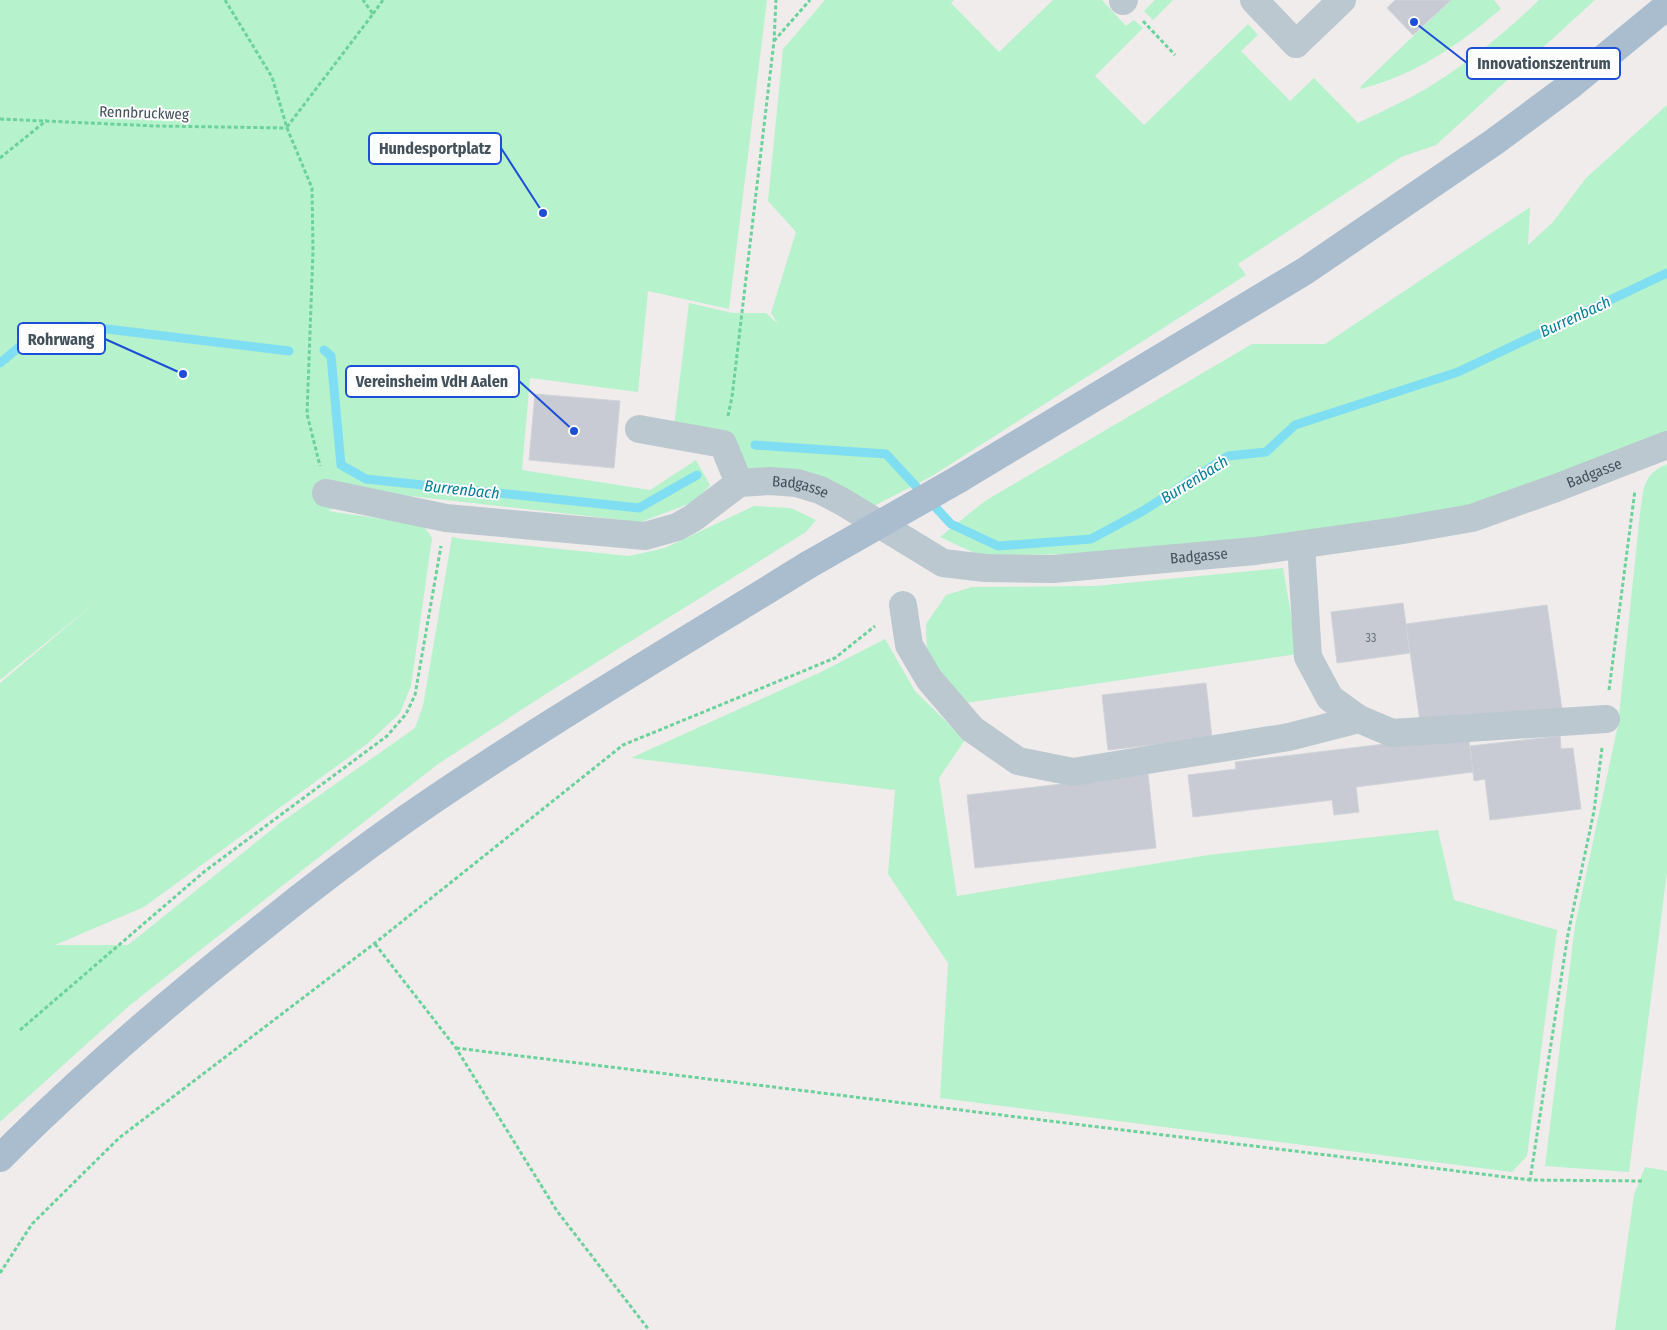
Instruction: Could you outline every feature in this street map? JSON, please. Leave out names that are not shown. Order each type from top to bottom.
[{"type":"main road","points":[[0,1158],[110,1054],[205,972],[304,894],[406,819],[511,749],[808,565],[959,479],[1305,271],[1494,142],[1564,91],[1667,6]]},
{"type":"street","points":[[1254,0],[1296,44],[1342,0]]},
{"type":"street","points":[[326,493],[446,518],[645,536],[676,527],[693,518],[739,483],[722,444],[639,429]]},
{"type":"street","name":"Badgasse","points":[[739,483],[770,481],[797,484],[820,490],[943,563],[985,568],[1053,569],[1246,552],[1398,531],[1472,518],[1667,445]]},
{"type":"street","points":[[1300,545],[1308,657],[1330,698],[1359,719],[1392,733],[1606,719]]},
{"type":"street","points":[[903,605],[909,645],[929,679],[972,730],[1018,761],[1073,772],[1289,737],[1359,719]]},
{"type":"path","points":[[225,0],[272,77],[286,128],[312,188],[313,252],[307,414],[326,493]]},
{"type":"path","points":[[363,0],[373,14]]},
{"type":"path","points":[[286,128],[383,0]]},
{"type":"path","points":[[722,444],[732,396],[774,41],[776,0]]},
{"type":"path","points":[[774,41],[810,0]]},
{"type":"path","points":[[1124,0],[1175,55]]},
{"type":"path","name":"Rennbruckweg","points":[[0,119],[156,126],[286,128]]},
{"type":"path","points":[[0,158],[47,120]]},
{"type":"path","points":[[1530,1180],[1568,934],[1594,811],[1639,455]]},
{"type":"path","points":[[20,1030],[205,871],[387,736],[406,714],[415,694],[446,518]]},
{"type":"path","points":[[0,1273],[32,1224],[119,1138],[375,944],[623,745],[835,658],[903,605]]},
{"type":"path","points":[[375,944],[456,1048],[558,1211],[649,1330]]},
{"type":"path","points":[[456,1048],[1530,1180],[1643,1181]]},
{"type":"green space","points":[[0,0],[767,0],[729,309],[648,291],[638,392],[530,378],[522,470],[650,490],[696,460],[710,485],[696,501],[641,522],[375,492],[328,511],[423,525],[432,538],[411,686],[400,713],[367,744],[144,907],[55,945],[128,945],[280,823],[415,728],[423,706],[452,537],[629,556],[665,548],[754,506],[791,508],[816,520],[806,532],[549,692],[438,764],[130,1005],[0,1122],[0,683],[97,601],[0,680]]},
{"type":"green space","points":[[825,0],[954,0],[951,3],[999,52],[1053,0],[1102,0],[1126,26],[1134,20],[1143,28],[1095,76],[1144,125],[1248,24],[1258,35],[1241,51],[1290,101],[1314,78],[1358,123],[1416,94],[1470,60],[1539,0],[1595,0],[1436,145],[1401,157],[1238,264],[1246,275],[932,476],[868,509],[742,476],[674,426],[689,303],[733,313],[766,313],[778,324],[771,313],[796,232],[768,201],[783,49]]},
{"type":"green space","points":[[1155,0],[1173,0],[1153,20],[1144,11]]},
{"type":"green space","points":[[1451,0],[1494,0],[1501,9],[1446,51],[1418,67],[1390,80],[1360,89],[1361,86]]},
{"type":"green space","points":[[1667,105],[1667,433],[1480,509],[1307,539],[1094,554],[979,555],[940,537],[985,501],[1252,344],[1325,344],[1530,207],[1528,245],[1553,222],[1586,178]]},
{"type":"green space","points":[[1667,464],[1667,872],[1629,1172],[1545,1166],[1575,926],[1618,725],[1642,497],[1649,478],[1659,468]]},
{"type":"green space","points":[[1283,568],[1298,654],[958,704],[927,653],[926,624],[946,595],[972,587],[1095,586]]},
{"type":"green space","points":[[885,639],[915,691],[965,740],[939,778],[957,896],[1208,855],[1438,830],[1454,900],[1557,930],[1527,1156],[1512,1172],[940,1098],[948,963],[888,874],[895,790],[631,758],[819,673]]},
{"type":"green space","points":[[1645,1167],[1667,1171],[1667,1330],[1615,1330],[1634,1195]]},
{"type":"building","points":[[1395,0],[1451,0],[1413,35],[1387,8]]},
{"type":"building","points":[[535,394],[620,401],[614,468],[529,460]]},
{"type":"building","points":[[1403,603],[1410,653],[1337,663],[1331,612]]},
{"type":"building","points":[[1547,605],[1562,709],[1421,728],[1406,624]]},
{"type":"building","points":[[1206,683],[1212,738],[1108,750],[1102,695]]},
{"type":"building","points":[[1468,734],[1473,772],[1356,787],[1359,812],[1334,815],[1332,800],[1193,817],[1188,775],[1236,769],[1235,762]]},
{"type":"building","points":[[1560,736],[1561,749],[1573,748],[1581,809],[1490,820],[1485,779],[1474,781],[1470,746]]},
{"type":"building","points":[[1148,774],[1156,848],[975,868],[967,795]]},
{"type":"waterway","name":"Burrenbach","points":[[755,445],[886,454],[951,524],[998,546],[1091,539],[1143,511],[1228,456],[1266,452],[1295,425],[1458,372],[1667,273]]},
{"type":"waterway","name":"Burrenbach","points":[[0,363],[36,333],[82,326],[289,351]]},
{"type":"waterway","name":"Burrenbach","points":[[324,350],[331,356],[341,465],[366,479],[639,508],[697,475]]},
{"type":"place","name":"Innovationszentrum","points":[[1414,22]]},
{"type":"place","name":"Hundesportplatz","points":[[543,213]]},
{"type":"place","name":"Rohrwang","points":[[183,374]]},
{"type":"place","name":"Vereinsheim VdH Aalen","points":[[574,431]]}]
